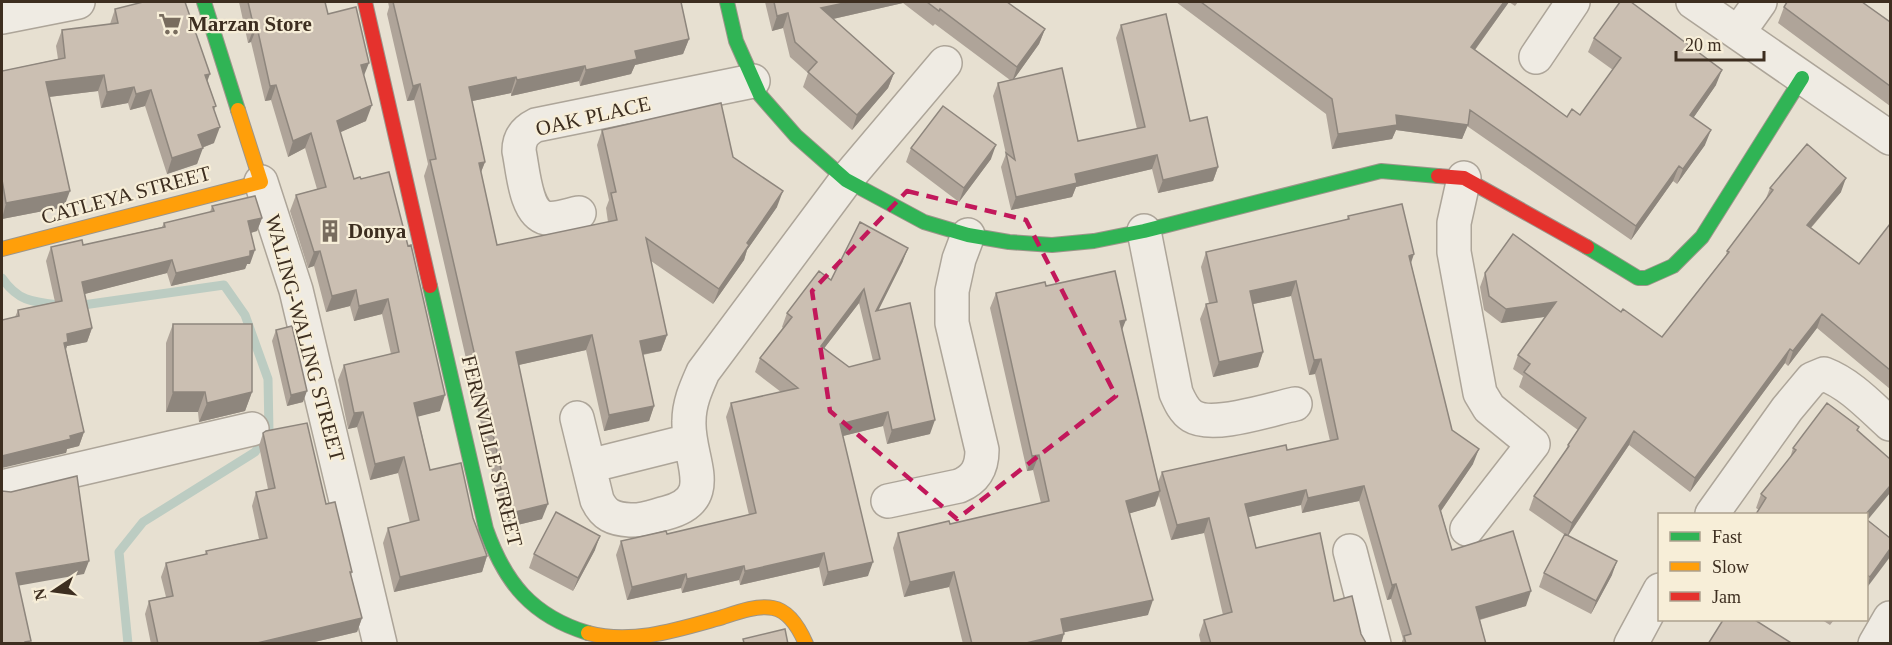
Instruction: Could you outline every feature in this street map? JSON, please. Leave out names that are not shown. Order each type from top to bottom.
[{"type":"street","points":[[2,17],[78,2]]},
{"type":"street","name":"WALING-WALING STREET","points":[[204,2],[296,290],[380,644]]},
{"type":"street","name":"FERNVILLE STREET","points":[[365,2],[486,529],[492,551],[503,572],[523,597],[543,614],[569,627],[594,634],[617,638],[643,636],[751,610],[773,608],[791,620],[806,644]]},
{"type":"street","points":[[727,2],[736,41],[760,95],[796,136],[846,180],[924,222],[968,235],[1009,242],[1052,245],[1094,241],[1144,231],[1381,171],[1464,178],[1602,255],[1638,278],[1646,278],[1673,266],[1702,237],[1802,78]]},
{"type":"street","points":[[1536,57],[1573,2]]},
{"type":"street","points":[[1693,2],[1890,138]]},
{"type":"street","points":[[1738,33],[1760,2]]},
{"type":"street","points":[[577,418],[597,500],[602,510],[610,517],[636,520],[687,506],[698,486],[689,441],[688,419],[693,396],[703,372],[846,180],[945,63]]},
{"type":"street","name":"OAK PLACE","points":[[579,213],[546,218],[533,208],[529,200],[519,151],[522,135],[528,129],[536,125],[753,81]]},
{"type":"street","points":[[1464,178],[1454,223],[1454,252],[1480,393],[1489,408],[1533,444],[1467,529]]},
{"type":"street","name":"CATLEYA STREET","points":[[2,249],[261,182]]},
{"type":"street","points":[[1144,231],[1176,393],[1182,406],[1192,416],[1205,421],[1219,421],[1295,404]]},
{"type":"street","points":[[888,501],[959,486],[970,481],[978,473],[982,462],[982,450],[952,323],[951,291],[968,235]]},
{"type":"street","points":[[1713,513],[1787,409],[1812,379],[1824,374],[1835,379],[1862,398],[1890,424]]},
{"type":"street","points":[[2,487],[252,429]]},
{"type":"street","points":[[589,465],[689,441]]},
{"type":"street","points":[[1350,551],[1374,644]]},
{"type":"street","points":[[1631,644],[1658,592]]},
{"type":"street","points":[[1875,644],[1890,618]]},
{"type":"highlighted area","points":[[907,191],[1026,220],[1116,396],[957,519],[830,411],[812,291]]},
{"type":"building","points":[[143,2],[185,2],[210,74],[205,75],[216,106],[213,107],[220,127],[198,135],[203,148],[172,158],[151,90],[136,94],[134,87],[107,92],[104,75],[46,82],[70,191],[6,203],[2,180],[2,71],[65,58],[62,30],[118,23],[115,9]]},
{"type":"building","points":[[248,2],[325,2],[328,14],[356,7],[369,63],[361,65],[372,105],[337,121],[354,179],[389,172],[408,246],[411,245],[445,395],[414,403],[430,470],[461,463],[473,518],[487,556],[400,577],[388,528],[419,520],[404,457],[375,464],[363,412],[354,413],[344,365],[399,352],[388,299],[359,306],[356,290],[332,296],[320,251],[314,252],[296,195],[326,187],[311,133],[293,141],[276,85],[270,86],[257,27],[254,28]]},
{"type":"building","points":[[393,2],[681,2],[689,39],[635,51],[637,59],[586,70],[585,66],[469,87],[485,162],[479,163],[497,245],[617,220],[611,193],[616,192],[602,130],[721,103],[733,157],[783,191],[719,289],[646,238],[667,335],[640,341],[654,406],[609,415],[592,335],[516,352],[548,504],[511,513],[430,160],[436,159],[420,84],[413,86]]},
{"type":"building","points":[[774,2],[849,2],[821,8],[894,73],[857,115],[808,72],[817,62],[795,42],[788,13],[777,16]]},
{"type":"building","points":[[927,2],[1007,2],[1045,29],[1017,67],[940,9],[939,11]]},
{"type":"building","points":[[1201,2],[1504,2],[1471,47],[1567,117],[1572,109],[1580,115],[1621,58],[1594,38],[1620,2],[1631,2],[1722,70],[1690,115],[1711,130],[1683,169],[1679,166],[1636,226],[1470,110],[1468,125],[1396,115],[1397,125],[1338,134],[1332,99]]},
{"type":"building","points":[[1787,2],[1862,2],[1890,22],[1890,86],[1784,7]]},
{"type":"building","points":[[1166,14],[1190,121],[1207,117],[1218,167],[1163,180],[1157,155],[1075,174],[1077,183],[1016,197],[1006,153],[1015,160],[998,83],[1062,68],[1078,141],[1145,127],[1121,25]]},
{"type":"building","points":[[943,106],[996,145],[964,188],[911,148]]},
{"type":"building","points":[[1807,144],[1846,178],[1807,225],[1859,264],[1890,224],[1890,370],[1822,314],[1793,351],[1790,349],[1695,478],[1634,431],[1572,523],[1534,496],[1586,418],[1524,372],[1530,364],[1518,355],[1556,302],[1506,309],[1489,296],[1485,273],[1513,234],[1621,312],[1623,309],[1662,337],[1729,252],[1727,251],[1773,190],[1770,188]]},
{"type":"building","points":[[255,196],[262,218],[248,221],[255,250],[250,251],[250,256],[176,273],[172,260],[82,282],[92,328],[67,334],[68,342],[64,343],[84,432],[70,436],[71,439],[2,456],[2,320],[19,316],[18,310],[62,301],[51,247],[82,240],[83,245],[165,227],[164,223],[214,211],[212,206]]},
{"type":"building","points":[[1402,204],[1414,254],[1409,256],[1452,430],[1479,449],[1439,506],[1452,550],[1513,531],[1531,591],[1476,607],[1486,644],[1406,644],[1404,636],[1411,634],[1396,584],[1392,585],[1364,486],[1308,498],[1306,490],[1245,504],[1256,548],[1320,533],[1334,601],[1352,596],[1361,634],[1366,643],[1211,644],[1204,620],[1232,612],[1209,518],[1177,525],[1162,472],[1286,445],[1287,450],[1338,439],[1321,359],[1314,360],[1296,281],[1250,291],[1263,352],[1219,362],[1206,304],[1217,302],[1206,252],[1349,219],[1348,216]]},
{"type":"building","points":[[860,222],[908,248],[876,311],[910,303],[935,420],[892,430],[888,412],[840,424],[873,562],[828,572],[824,553],[745,571],[744,566],[687,579],[686,574],[632,587],[621,541],[666,531],[667,534],[756,513],[731,403],[798,388],[760,358],[792,317],[787,313],[819,271],[831,280]],"holes":[[[864,289],[880,359],[849,367],[821,346]]]},
{"type":"building","points":[[1115,271],[1126,320],[1120,321],[1160,491],[1126,501],[1153,600],[1061,619],[1064,634],[1022,644],[972,644],[954,572],[910,582],[898,533],[949,521],[950,524],[1049,501],[1039,455],[1032,456],[996,293],[1045,282],[1046,286]]},
{"type":"building","points":[[173,324],[252,324],[252,392],[207,403],[205,392],[173,392]]},
{"type":"building","points":[[292,326],[307,391],[291,395],[276,330]]},
{"type":"building","points":[[1827,403],[1859,427],[1857,430],[1890,459],[1890,486],[1867,513],[1757,513],[1766,498],[1761,494],[1796,450],[1793,448]]},
{"type":"building","points":[[307,423],[326,504],[335,502],[362,618],[253,644],[158,644],[149,601],[173,596],[166,563],[207,554],[206,551],[267,538],[256,492],[275,488],[263,433]]},
{"type":"building","points":[[77,476],[89,561],[16,573],[31,641],[25,644],[2,644],[2,491],[11,492]]},
{"type":"building","points":[[556,512],[600,536],[578,578],[534,554]]},
{"type":"building","points":[[1868,521],[1890,538],[1890,549],[1870,577],[1868,576]]},
{"type":"building","points":[[1565,534],[1617,561],[1596,601],[1544,573]]},
{"type":"building","points":[[1722,621],[1757,621],[1793,644],[1708,644]]},
{"type":"building","points":[[785,629],[788,644],[742,644],[743,639]]},
{"type":"waterway","points":[[2,278],[14,292],[26,299],[59,305]]},
{"type":"waterway","points":[[76,306],[224,285],[245,315],[268,379],[269,432],[255,452],[143,522],[119,552],[128,644]]},
{"type":"traffic: fast","points":[[204,2],[238,110]]},
{"type":"traffic: fast","points":[[727,2],[736,41],[760,95],[796,136],[846,180],[924,222],[968,235],[1009,242],[1052,245],[1094,241],[1144,231],[1381,171],[1438,176]]},
{"type":"traffic: fast","points":[[1587,247],[1638,278],[1646,278],[1673,266],[1702,237],[1802,78]]},
{"type":"traffic: fast","points":[[430,286],[486,529],[502,566],[523,595],[536,607],[568,626],[588,633]]},
{"type":"traffic: slow","points":[[2,249],[261,182],[238,110]]},
{"type":"traffic: slow","points":[[588,633],[622,637],[656,634],[767,607],[779,610],[789,617],[806,644]]},
{"type":"traffic: jam","points":[[365,2],[430,286]]},
{"type":"traffic: jam","points":[[1438,176],[1464,178],[1587,247]]},
{"type":"place","name":"Marzan Store","points":[[170,24]]},
{"type":"place","name":"Donya","points":[[330,231]]}]
